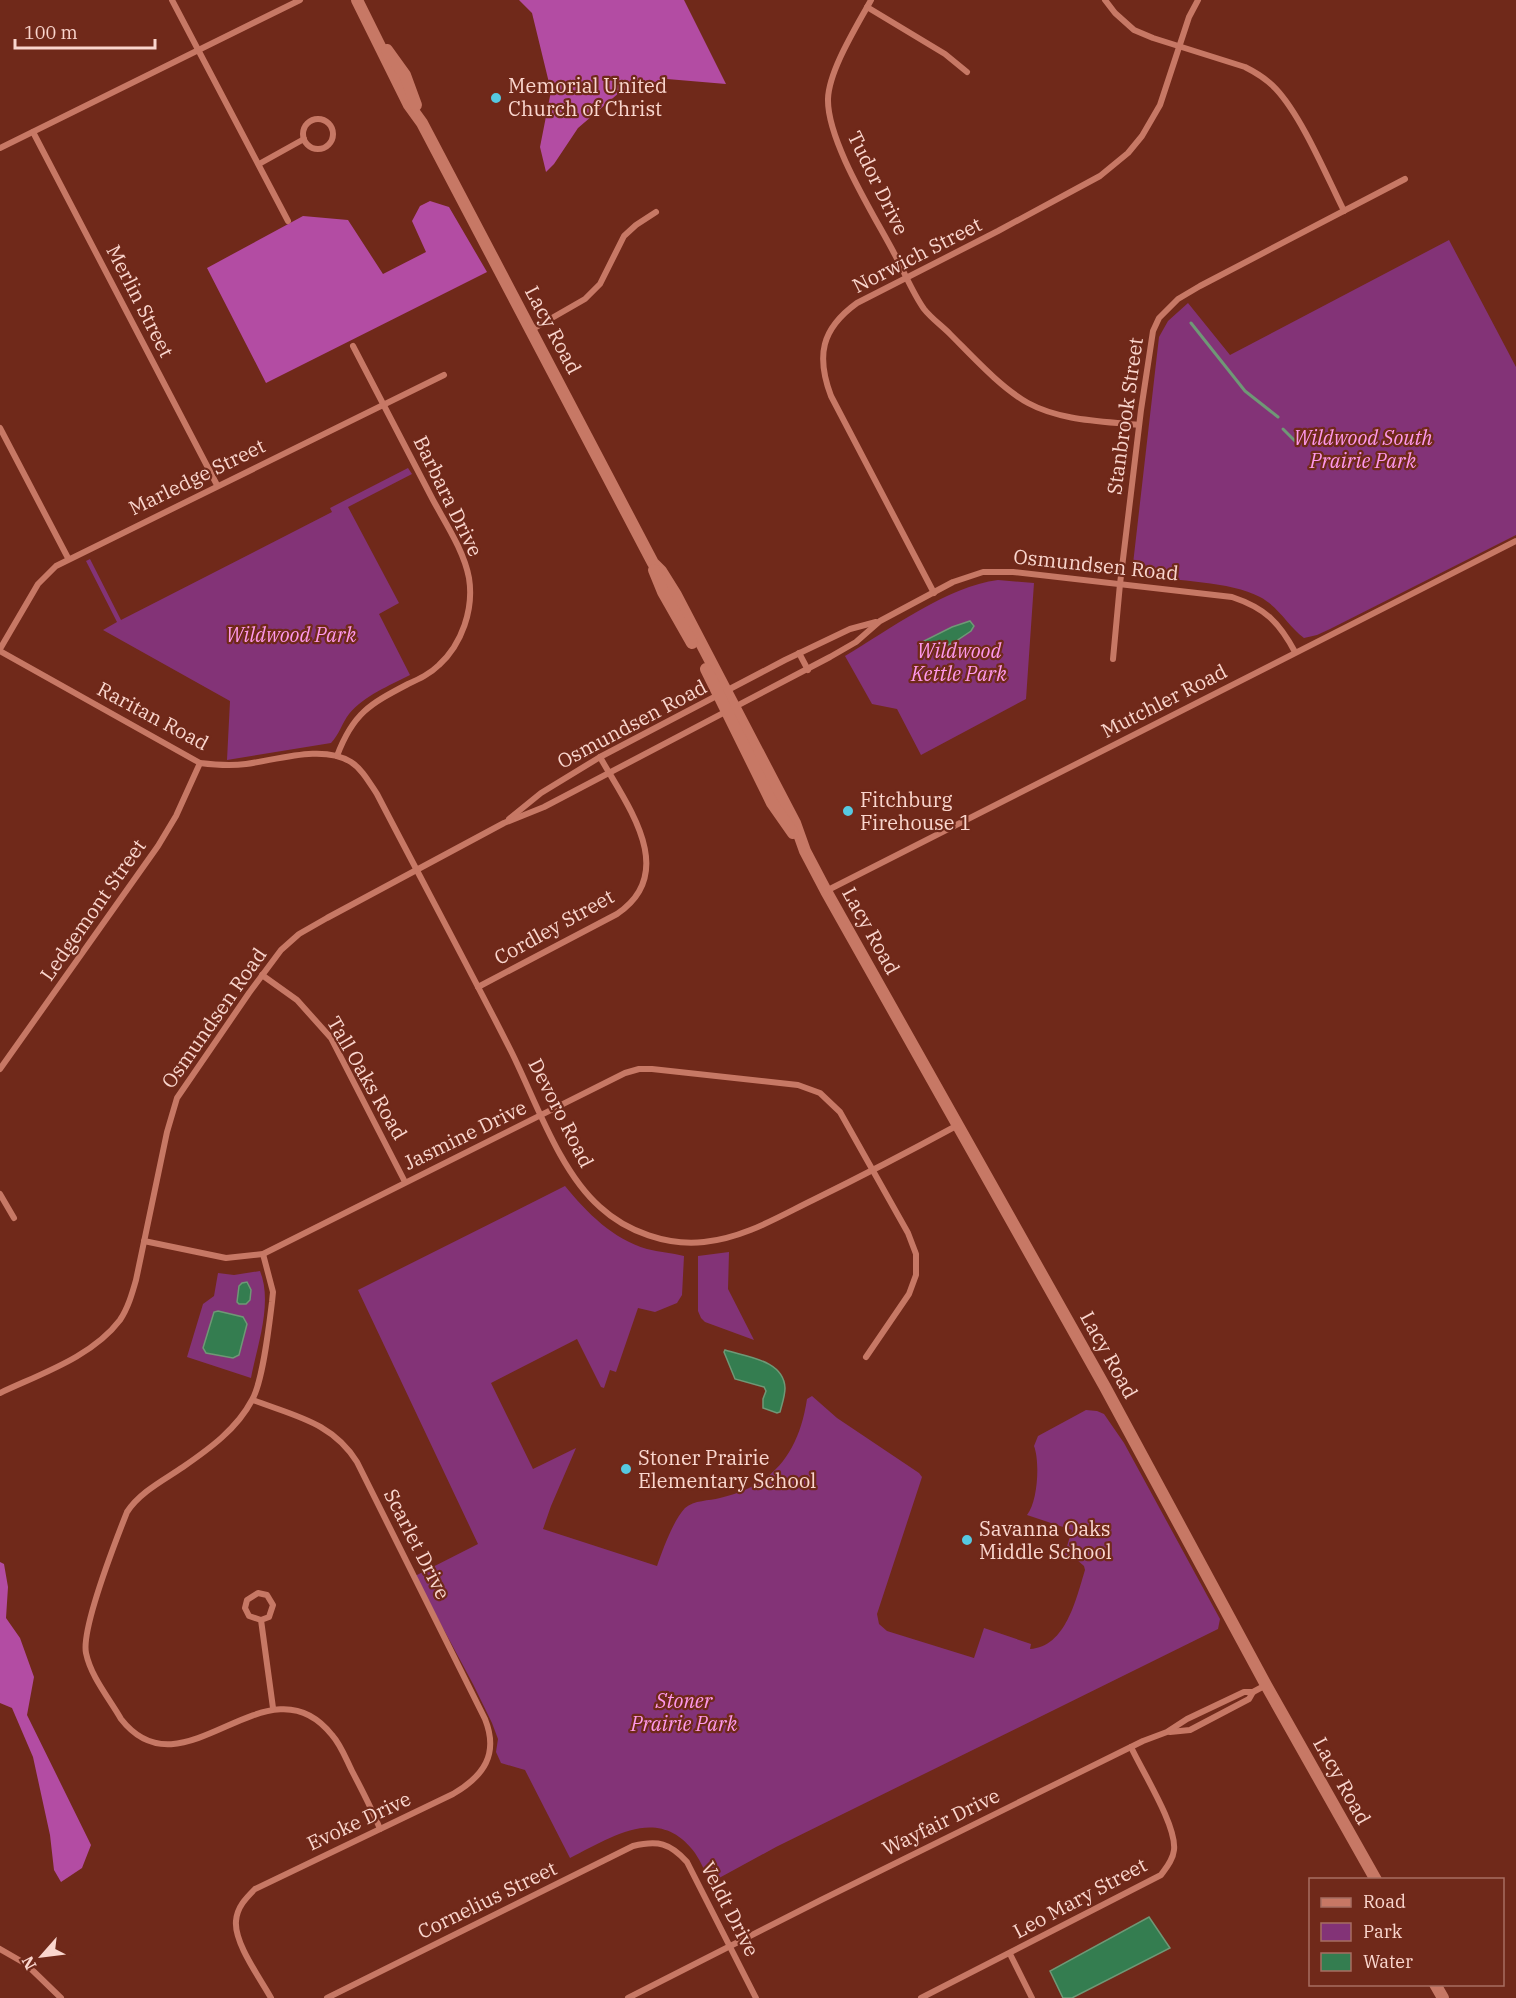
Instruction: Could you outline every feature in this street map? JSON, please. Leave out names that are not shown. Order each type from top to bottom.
[{"type":"street","points":[[172,0],[288,221]]},
{"type":"street","points":[[0,148],[300,0]]},
{"type":"street","name":"Lacy Road","points":[[357,0],[379,42],[405,75],[416,102],[418,115],[653,563],[661,571],[676,595],[730,709],[795,823],[805,850],[826,891],[1105,1387],[1266,1685],[1375,1878]]},
{"type":"street","name":"Tudor Drive","points":[[871,0],[847,43],[830,83],[828,100],[831,122],[849,166],[924,309],[1003,384],[1027,403],[1066,416],[1139,425]]},
{"type":"street","points":[[1105,0],[1115,13],[1134,30],[1245,68],[1259,74],[1275,88],[1287,102],[1301,126],[1344,211]]},
{"type":"street","name":"Norwich Street","points":[[934,592],[831,396],[822,368],[826,338],[842,314],[857,303],[1100,177],[1128,153],[1142,136],[1160,105],[1188,17],[1198,0]]},
{"type":"street","points":[[867,7],[945,54],[967,72]]},
{"type":"street","points":[[315,119],[329,123],[333,132],[332,142],[324,148],[314,149],[304,139],[306,124],[315,119]]},
{"type":"street","name":"Merlin Street","points":[[33,132],[217,485]]},
{"type":"street","points":[[258,164],[304,139]]},
{"type":"street","name":"Stanbrook Street","points":[[1113,659],[1139,425],[1153,331],[1159,318],[1178,299],[1200,286],[1405,179]]},
{"type":"street","points":[[531,330],[585,299],[600,284],[624,236],[656,212]]},
{"type":"street","name":"Barbara Drive","points":[[337,756],[350,728],[367,707],[426,675],[450,654],[459,639],[468,614],[469,578],[464,563],[353,346]]},
{"type":"street","name":"Marledge Street","points":[[0,650],[38,584],[56,566],[68,558],[444,375]]},
{"type":"street","points":[[0,428],[68,558]]},
{"type":"street","name":"Mutchler Road","points":[[826,891],[1516,541]]},
{"type":"street","name":"Osmundsen Road","points":[[0,1393],[66,1361],[102,1338],[121,1319],[129,1304],[167,1132],[177,1098],[262,975],[281,950],[299,934],[504,823],[544,807],[807,669],[856,642],[880,621],[973,574],[993,571],[1232,597],[1243,600],[1270,617],[1286,636],[1295,652]]},
{"type":"street","name":"Osmundsen Road","points":[[504,823],[541,793],[600,757],[799,653],[850,629],[880,621]]},
{"type":"street","name":"Raritan Road","points":[[0,650],[200,763],[244,765],[311,754],[323,753],[337,756]]},
{"type":"street","points":[[799,653],[807,669]]},
{"type":"street","name":"Devoro Road","points":[[337,756],[350,761],[365,776],[377,794],[572,1174],[598,1206],[620,1222],[651,1236],[680,1242],[717,1240],[743,1234],[959,1125]]},
{"type":"street","name":"Cordley Street","points":[[478,987],[616,914],[625,908],[637,894],[646,873],[644,843],[638,827],[600,757]]},
{"type":"street","name":"Ledgemont Street","points":[[0,1069],[158,846],[176,816],[200,763]]},
{"type":"street","name":"Tall Oaks Road","points":[[262,975],[297,1000],[331,1038],[405,1182]]},
{"type":"street","name":"Jasmine Drive","points":[[144,1241],[226,1258],[263,1254],[625,1073],[639,1069],[798,1085],[820,1092],[840,1112],[908,1233],[916,1254],[917,1265],[909,1294],[866,1357]]},
{"type":"street","points":[[0,1194],[14,1218]]},
{"type":"street","points":[[263,1254],[273,1292],[253,1400],[234,1425],[214,1444],[131,1505],[116,1541],[89,1623],[86,1653],[96,1677],[121,1719],[145,1740],[164,1744],[181,1744],[273,1708],[305,1713],[313,1717],[332,1735],[342,1751],[380,1829]]},
{"type":"street","name":"Scarlet Drive","points":[[253,1400],[324,1429],[338,1437],[349,1449],[363,1472],[485,1719],[492,1743],[489,1756]]},
{"type":"street","points":[[258,1593],[267,1595],[273,1605],[269,1617],[261,1620],[249,1616],[245,1608],[247,1600],[258,1593]]},
{"type":"street","points":[[261,1620],[273,1708]]},
{"type":"street","name":"Wayfair Drive","points":[[628,1998],[1131,1747],[1167,1732],[1187,1719],[1244,1692],[1253,1692],[1266,1685]]},
{"type":"street","name":"Wayfair Drive","points":[[1167,1732],[1190,1730],[1249,1699],[1253,1692]]},
{"type":"street","name":"Leo Mary Street","points":[[921,1998],[1161,1875],[1174,1851],[1173,1835],[1131,1747]]},
{"type":"street","name":"Evoke Drive","points":[[271,1998],[241,1943],[236,1929],[238,1910],[245,1899],[255,1889],[453,1794],[468,1785],[483,1769],[489,1756]]},
{"type":"street","name":"Cornelius Street","points":[[327,1998],[633,1846],[649,1842],[665,1844]]},
{"type":"street","name":"Veldt Drive","points":[[665,1844],[677,1850],[687,1862],[756,1998]]},
{"type":"street","points":[[0,1949],[26,1964],[61,1998]]},
{"type":"street","points":[[1010,1954],[1032,1998]]},
{"type":"green space","name":"Wildwood South Prairie Park","points":[[1449,240],[1516,367],[1516,535],[1330,629],[1304,638],[1267,601],[1248,592],[1202,582],[1141,576],[1133,564],[1159,337],[1168,321],[1188,303],[1230,355]]},
{"type":"green space","name":"Wildwood Park","points":[[408,468],[412,474],[348,507],[399,603],[379,614],[410,675],[355,707],[331,743],[227,760],[230,701],[103,630],[117,622],[86,561],[90,559],[121,620],[332,512],[330,508]]},
{"type":"green space","name":"Wildwood Kettle Park","points":[[998,580],[1034,583],[1026,699],[921,755],[897,709],[872,704],[845,656],[939,600],[979,584]]},
{"type":"green space","name":"Stoner Prairie Park","points":[[565,1186],[582,1206],[623,1239],[647,1249],[684,1256],[682,1295],[677,1303],[655,1312],[638,1308],[616,1372],[610,1370],[604,1388],[601,1387],[577,1339],[491,1383],[533,1469],[576,1448],[543,1529],[657,1566],[672,1528],[685,1508],[697,1502],[720,1498],[755,1485],[781,1464],[798,1435],[807,1399],[812,1396],[837,1418],[922,1477],[877,1614],[879,1624],[887,1631],[974,1658],[984,1628],[1031,1644],[1030,1649],[1053,1640],[1061,1631],[1068,1620],[1085,1570],[1076,1559],[1064,1556],[1072,1530],[1027,1515],[1036,1491],[1037,1462],[1034,1446],[1038,1436],[1086,1410],[1097,1411],[1104,1414],[1124,1443],[1220,1619],[1218,1629],[776,1847],[710,1883],[695,1853],[681,1838],[666,1830],[635,1829],[602,1841],[570,1858],[525,1770],[501,1763],[496,1752],[498,1739],[492,1723],[415,1576],[478,1544],[358,1290]]},
{"type":"green space","points":[[729,1252],[728,1289],[754,1340],[705,1322],[698,1311],[698,1256]]},
{"type":"green space","points":[[260,1271],[264,1283],[264,1310],[251,1378],[187,1357],[203,1304],[214,1296],[218,1273],[234,1275]]},
{"type":"shaded area","points":[[519,0],[684,0],[726,84],[667,79],[620,92],[578,128],[546,172],[540,147],[551,91],[532,13]]},
{"type":"shaded area","points":[[430,201],[449,207],[487,272],[266,383],[207,268],[303,216],[348,220],[383,274],[426,252],[412,221],[420,206]]},
{"type":"shaded area","points":[[0,1562],[4,1564],[8,1587],[6,1618],[20,1638],[34,1677],[27,1715],[91,1845],[82,1868],[61,1882],[54,1870],[50,1835],[33,1757],[12,1708],[0,1703]]},
{"type":"water","points":[[970,621],[974,626],[971,631],[942,648],[927,652],[927,647],[920,643],[952,627]]},
{"type":"water","points":[[247,1282],[251,1290],[250,1300],[246,1304],[239,1304],[237,1302],[239,1286]]},
{"type":"water","points":[[214,1312],[243,1317],[247,1324],[239,1355],[233,1358],[206,1353],[203,1348]]},
{"type":"water","points":[[725,1350],[763,1361],[778,1371],[785,1388],[780,1412],[763,1408],[766,1391],[764,1387],[735,1379]]},
{"type":"water","points":[[1149,1917],[1170,1948],[1072,1998],[1063,1998],[1050,1971]]},
{"type":"waterway","points":[[1191,323],[1245,391],[1278,417]]},
{"type":"waterway","points":[[1283,429],[1296,442]]},
{"type":"place","name":"Memorial United Church of Christ","points":[[496,98]]},
{"type":"place","name":"Fitchburg Firehouse 1","points":[[848,811]]},
{"type":"place","name":"Stoner Prairie Elementary School","points":[[626,1469]]},
{"type":"place","name":"Savanna Oaks Middle School","points":[[967,1540]]}]
